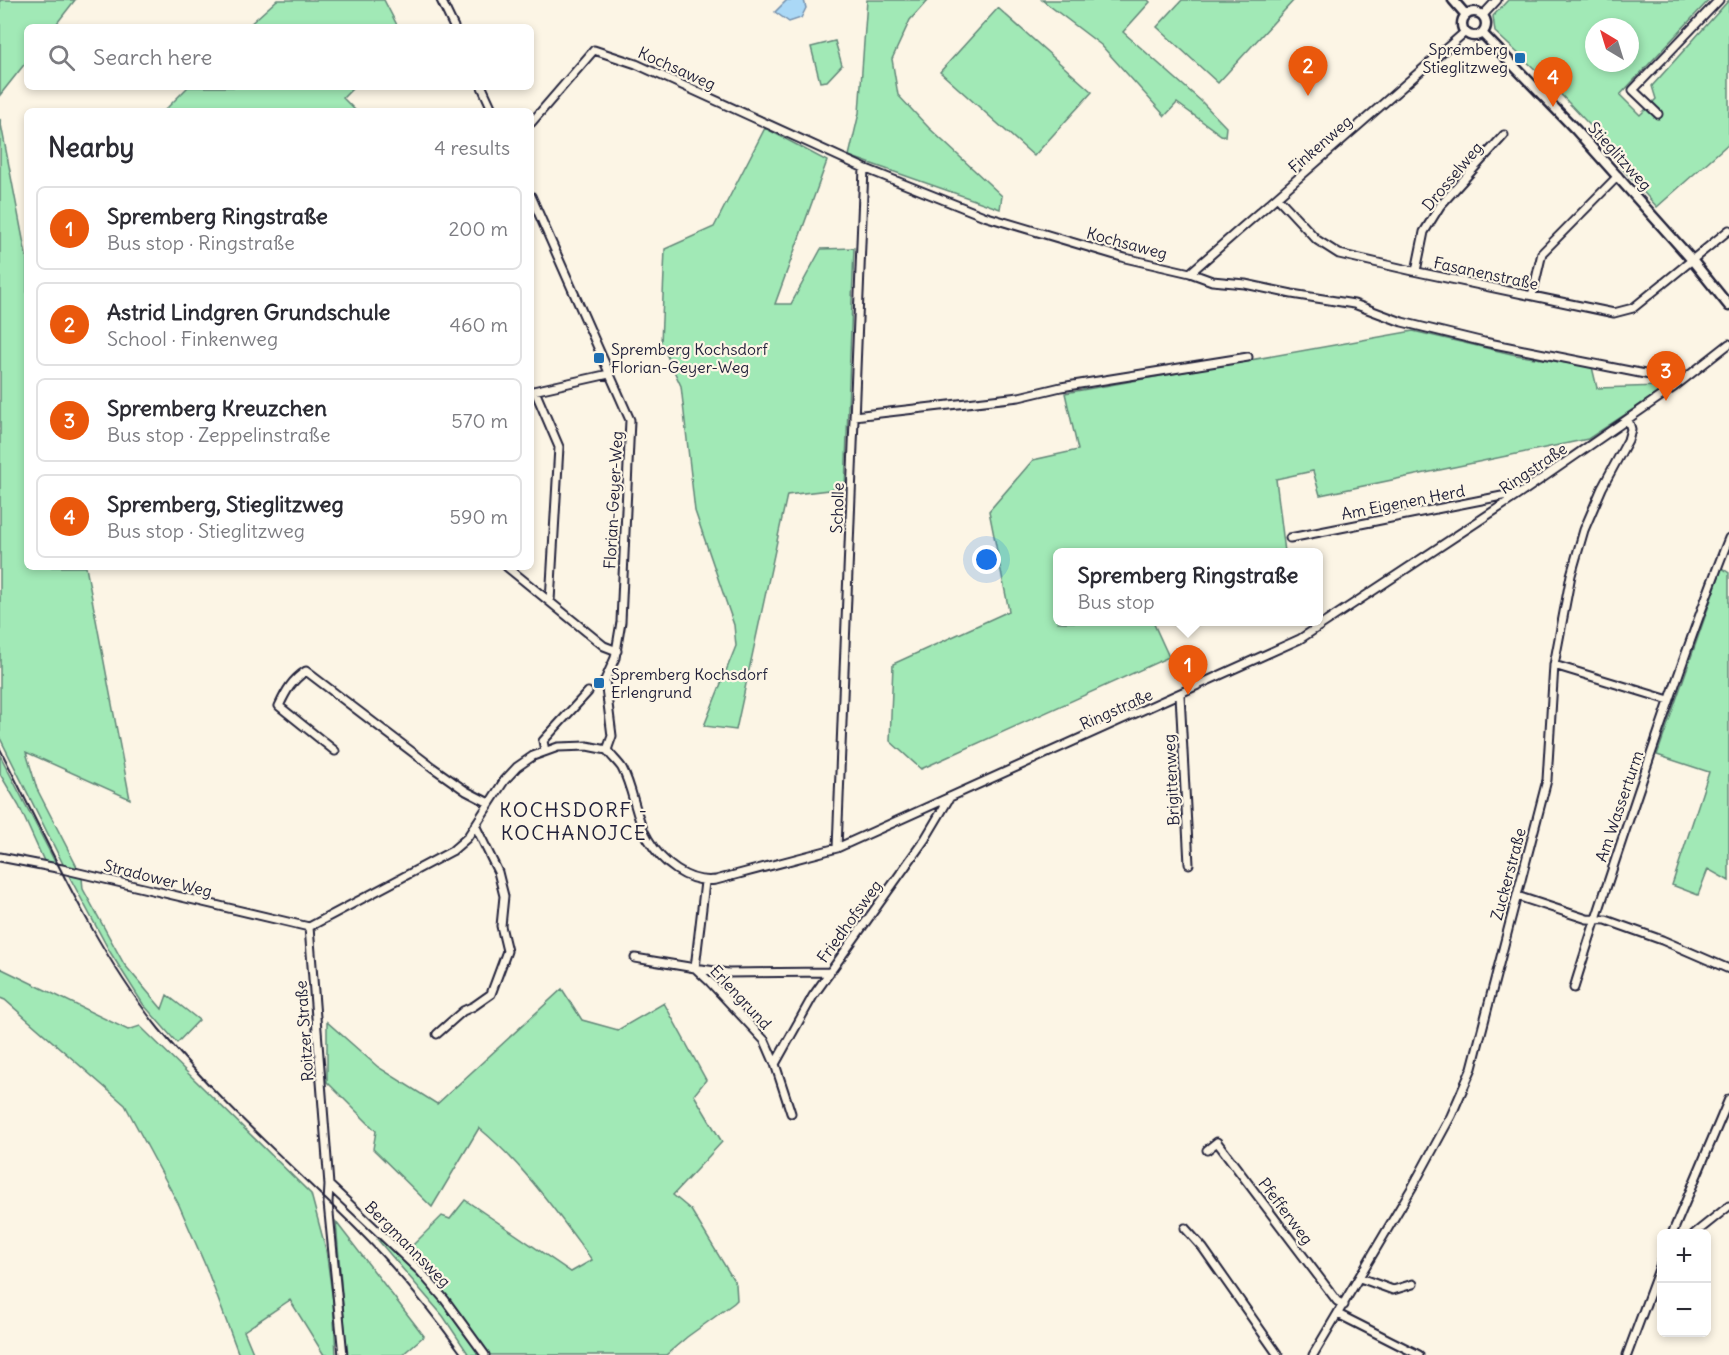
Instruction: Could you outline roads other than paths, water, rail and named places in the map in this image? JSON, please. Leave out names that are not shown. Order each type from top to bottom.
[{"type":"street","points":[[441,0],[453,24]]},
{"type":"street","points":[[1453,0],[1466,15]]},
{"type":"street","points":[[1483,15],[1497,0]]},
{"type":"street","points":[[1658,114],[1633,90],[1719,0]]},
{"type":"street","points":[[1466,15],[1476,12],[1483,15]]},
{"type":"street","points":[[1466,15],[1462,26],[1472,36],[1482,33],[1486,26],[1483,15]]},
{"type":"street","name":"Finkenweg","points":[[1190,273],[1466,32]]},
{"type":"street","name":"Stieglitzweg","points":[[1482,33],[1618,176],[1729,306]]},
{"type":"street","name":"Kochsaweg","points":[[534,120],[594,50],[636,64],[864,168],[984,216],[1212,281],[1245,284],[1354,304],[1401,322],[1558,358],[1660,377],[1674,387]]},
{"type":"street","points":[[483,90],[492,108]]},
{"type":"street","name":"Drosselweg","points":[[1416,271],[1424,232],[1440,206],[1504,135]]},
{"type":"street","name":"Scholle","points":[[837,848],[864,168]]},
{"type":"street","points":[[1532,296],[1542,253],[1618,176]]},
{"type":"street","name":"Fasanenstraße","points":[[1278,198],[1317,240],[1339,254],[1614,314],[1633,308],[1729,230]]},
{"type":"street","name":"Florian-Geyer-Weg","points":[[534,203],[630,420],[621,622],[616,651],[605,680],[612,736],[607,750]]},
{"type":"street","name":"Ringstraße","points":[[1323,624],[1628,419],[1729,344]]},
{"type":"street","points":[[854,416],[1019,397],[1061,387],[1248,357]]},
{"type":"street","points":[[534,391],[609,374]]},
{"type":"street","points":[[534,393],[559,447],[550,601]]},
{"type":"street","name":"Zuckerstraße","points":[[1314,1355],[1451,1116],[1472,1068],[1547,780],[1554,665],[1571,575],[1584,530],[1602,488],[1628,440],[1630,424],[1628,419]]},
{"type":"street","name":"Am Eigenen Herd","points":[[1290,538],[1522,492]]},
{"type":"street","name":"Am Wasserturm","points":[[1574,988],[1669,700],[1729,538]]},
{"type":"street","points":[[511,570],[604,646],[616,651]]},
{"type":"street","name":"Ringstraße","points":[[705,882],[837,848],[1180,695],[1300,639],[1320,626]]},
{"type":"street","points":[[1554,665],[1669,700]]},
{"type":"street","points":[[334,751],[279,706],[296,678],[306,672],[457,785],[489,803]]},
{"type":"street","points":[[545,751],[543,741],[588,692]]},
{"type":"street","name":"Brigittenweg","points":[[1180,695],[1189,864]]},
{"type":"street","points":[[309,927],[452,851],[467,838],[489,803],[517,767],[545,751],[558,747],[587,746],[607,750],[622,768],[647,838],[672,866],[685,876],[705,882]]},
{"type":"street","name":"Friedhofsweg","points":[[775,1064],[813,996],[925,839],[950,797]]},
{"type":"street","points":[[437,1034],[463,1011],[491,994],[507,951],[501,926],[504,896],[498,872],[475,825]]},
{"type":"street","name":"Stradower Weg","points":[[0,856],[309,927]]},
{"type":"street","name":"Erlengrund","points":[[695,968],[705,882]]},
{"type":"street","points":[[1517,896],[1595,920],[1606,920],[1662,940],[1729,969]]},
{"type":"street","name":"Roitzer Straße","points":[[309,927],[329,1185],[328,1203],[343,1355]]},
{"type":"street","name":"Erlengrund","points":[[635,958],[695,968],[765,1041],[775,1064],[790,1113]]},
{"type":"street","points":[[695,968],[728,973],[829,972]]},
{"type":"street","points":[[1674,1229],[1729,1099]]},
{"type":"street","name":"Pfefferweg","points":[[1206,1150],[1217,1142],[1337,1301],[1344,1305]]},
{"type":"street","name":"Bergmannsweg","points":[[329,1185],[420,1271],[445,1300],[485,1355]]},
{"type":"street","points":[[1699,1229],[1729,1206]]},
{"type":"street","points":[[1185,1228],[1203,1248],[1278,1355]]},
{"type":"street","points":[[1627,1355],[1657,1274]]},
{"type":"street","points":[[1360,1278],[1393,1290],[1413,1284]]},
{"type":"street","points":[[1338,1314],[1419,1355]]},
{"type":"water","points":[[787,0],[804,0],[806,8],[801,18],[789,22],[775,12]]},
{"type":"railway","points":[[0,749],[92,929],[135,997],[159,1029],[230,1107],[371,1244],[412,1290],[462,1355]]},
{"type":"place","name":"Spremberg Stieglitzweg","points":[[1520,58]]},
{"type":"place","name":"Astrid Lindgren Grundschule","points":[[1308,96]]},
{"type":"place","name":"Spremberg, Stieglitzweg","points":[[1553,107]]},
{"type":"place","name":"Spremberg Kochsdorf Florian-Geyer-Weg","points":[[599,358]]},
{"type":"place","name":"Spremberg Kreuzchen","points":[[1666,401]]},
{"type":"place","name":"Spremberg Kochsdorf Erlengrund","points":[[599,683]]},
{"type":"place","name":"Spremberg Ringstraße","points":[[1188,695]]},
{"type":"district","name":"KOCHSDORF - KOCHANOJCE","points":[[574,820]]}]
